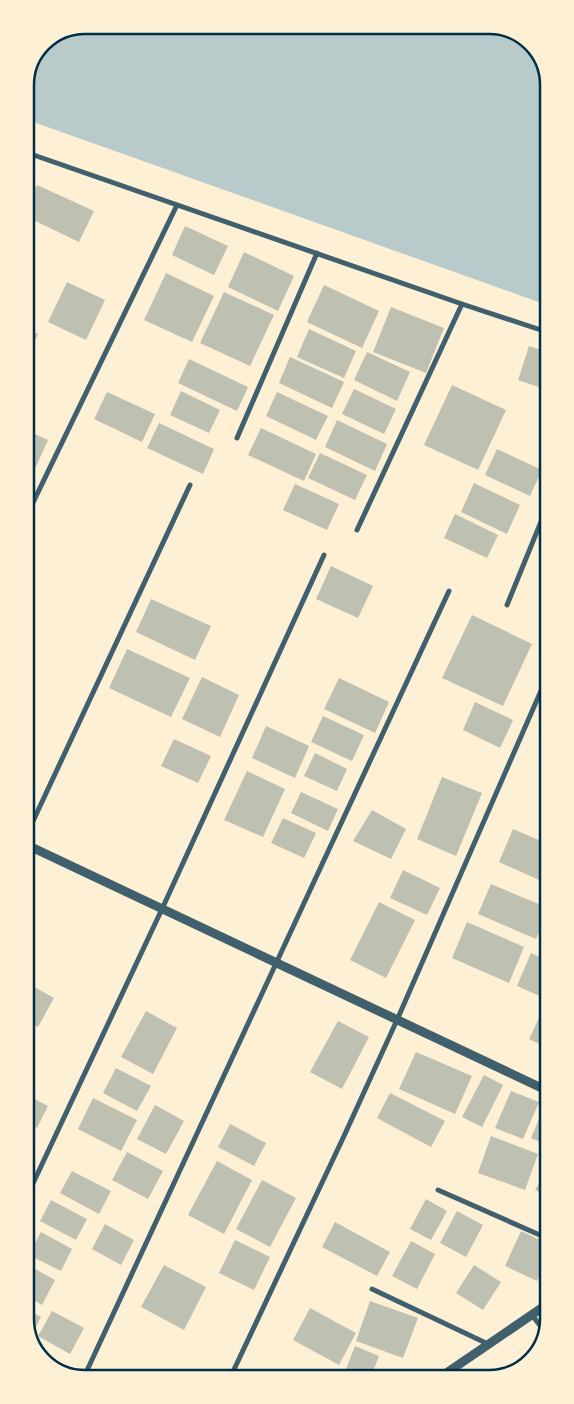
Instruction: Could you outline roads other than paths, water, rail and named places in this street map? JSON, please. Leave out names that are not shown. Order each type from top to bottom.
[{"type":"street","points":[[34,155],[540,330]]},
{"type":"street","points":[[34,501],[177,205]]},
{"type":"street","points":[[237,438],[317,253]]},
{"type":"street","points":[[357,530],[462,304]]},
{"type":"street","points":[[34,819],[190,485]]},
{"type":"street","points":[[507,605],[540,524]]},
{"type":"street","points":[[34,1181],[162,909],[324,555]]},
{"type":"street","points":[[87,1370],[449,591]]},
{"type":"street","points":[[234,1370],[397,1020],[540,693]]},
{"type":"street","points":[[34,848],[540,1087]]},
{"type":"street","points":[[438,1190],[540,1235]]},
{"type":"street","points":[[372,1289],[489,1344]]},
{"type":"street","points":[[451,1370],[540,1309]]},
{"type":"street","points":[[532,1315],[539,1325]]}]
